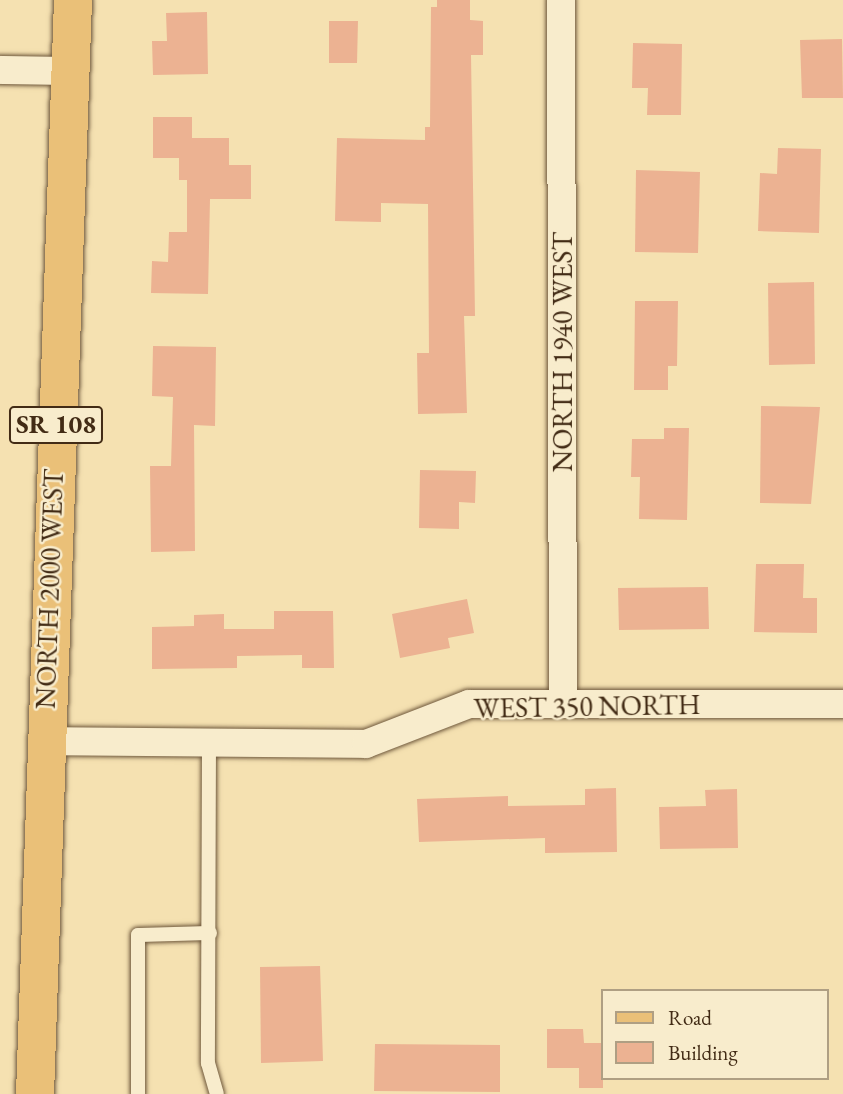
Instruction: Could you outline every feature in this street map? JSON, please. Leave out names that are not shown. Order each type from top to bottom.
[{"type":"main road","name":"NORTH 2000 WEST","points":[[35,1094],[43,741],[73,0]]},
{"type":"street","name":"NORTH 1940 WEST","points":[[561,0],[563,704]]},
{"type":"street","points":[[0,70],[70,71]]},
{"type":"street","name":"WEST 350 NORTH","points":[[43,741],[366,744],[469,704],[843,704]]},
{"type":"lane","points":[[209,741],[208,1063],[217,1094]]},
{"type":"lane","points":[[138,1094],[138,935],[209,933]]},
{"type":"building","points":[[437,0],[470,0],[470,20],[483,21],[483,55],[471,55],[475,316],[464,316],[467,413],[418,414],[417,353],[429,353],[428,204],[381,203],[381,222],[335,221],[337,138],[425,140],[425,127],[430,127],[431,7],[437,7]]},
{"type":"building","points":[[207,12],[208,74],[153,75],[152,41],[167,41],[166,13]]},
{"type":"building","points":[[329,21],[358,21],[357,63],[329,63]]},
{"type":"building","points":[[842,39],[843,98],[802,98],[800,40]]},
{"type":"building","points":[[633,43],[682,44],[681,115],[647,115],[648,88],[632,88]]},
{"type":"building","points":[[153,117],[192,117],[192,138],[229,138],[229,165],[251,165],[251,199],[210,199],[208,294],[151,293],[152,261],[168,262],[169,232],[187,232],[187,180],[179,180],[179,158],[153,158]]},
{"type":"building","points":[[778,148],[821,149],[819,233],[758,231],[760,173],[777,174]]},
{"type":"building","points":[[636,170],[700,172],[698,253],[635,252]]},
{"type":"building","points":[[814,282],[815,364],[769,365],[768,283]]},
{"type":"building","points":[[635,301],[678,301],[677,366],[668,366],[668,390],[634,390]]},
{"type":"building","points":[[153,346],[216,347],[215,426],[194,425],[195,551],[151,552],[150,466],[171,466],[173,397],[152,396]]},
{"type":"building","points":[[761,406],[820,407],[811,504],[760,503]]},
{"type":"building","points":[[664,428],[689,428],[687,520],[639,519],[640,477],[631,477],[632,439],[664,439]]},
{"type":"building","points":[[420,470],[476,471],[475,503],[459,502],[459,529],[419,528]]},
{"type":"building","points":[[756,564],[804,564],[803,598],[817,598],[817,633],[754,632]]},
{"type":"building","points":[[708,587],[709,629],[619,630],[618,588]]},
{"type":"building","points":[[467,599],[474,633],[448,638],[450,648],[400,658],[392,614]]},
{"type":"building","points":[[274,611],[333,611],[334,668],[302,668],[302,655],[237,656],[237,668],[152,669],[152,627],[194,626],[194,615],[224,614],[224,629],[274,629]]},
{"type":"building","points":[[616,788],[617,852],[545,853],[545,838],[419,842],[417,799],[508,796],[508,806],[585,805],[585,789]]},
{"type":"building","points":[[737,789],[738,848],[660,849],[659,807],[706,806],[705,790]]},
{"type":"building","points":[[320,966],[323,1061],[261,1063],[260,967]]},
{"type":"building","points":[[547,1029],[583,1029],[584,1043],[602,1043],[603,1088],[579,1088],[579,1068],[547,1068]]},
{"type":"building","points":[[375,1044],[500,1045],[500,1092],[374,1091]]}]
